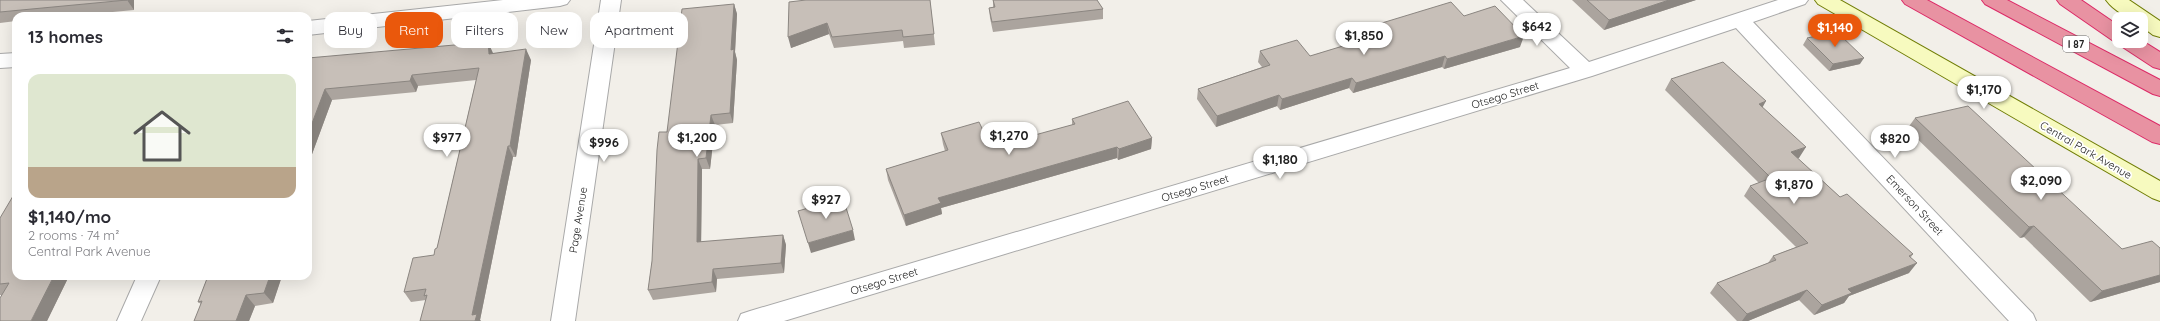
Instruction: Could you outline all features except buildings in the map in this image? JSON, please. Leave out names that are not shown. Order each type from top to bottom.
[{"type":"highway","points":[[1904,0],[1971,33]]},
{"type":"highway","points":[[1912,0],[2160,136]]},
{"type":"highway","name":"I 87","points":[[1992,0],[2160,89]]},
{"type":"highway","points":[[2067,0],[2112,30]]},
{"type":"highway","points":[[2139,48],[2160,62]]},
{"type":"main road","name":"Central Park Avenue","points":[[1825,0],[2160,192]]},
{"type":"main road","points":[[2116,0],[2160,30]]},
{"type":"street","points":[[312,28],[560,0]]},
{"type":"street","name":"Page Avenue","points":[[563,321],[612,0]]},
{"type":"street","points":[[1511,0],[1585,71]]},
{"type":"street","name":"Otsego Street","points":[[750,321],[1585,71],[1798,0]]},
{"type":"street","name":"Emerson Street","points":[[1740,20],[2024,321]]},
{"type":"street","points":[[0,61],[12,60]]},
{"type":"street","points":[[129,321],[147,280]]}]
